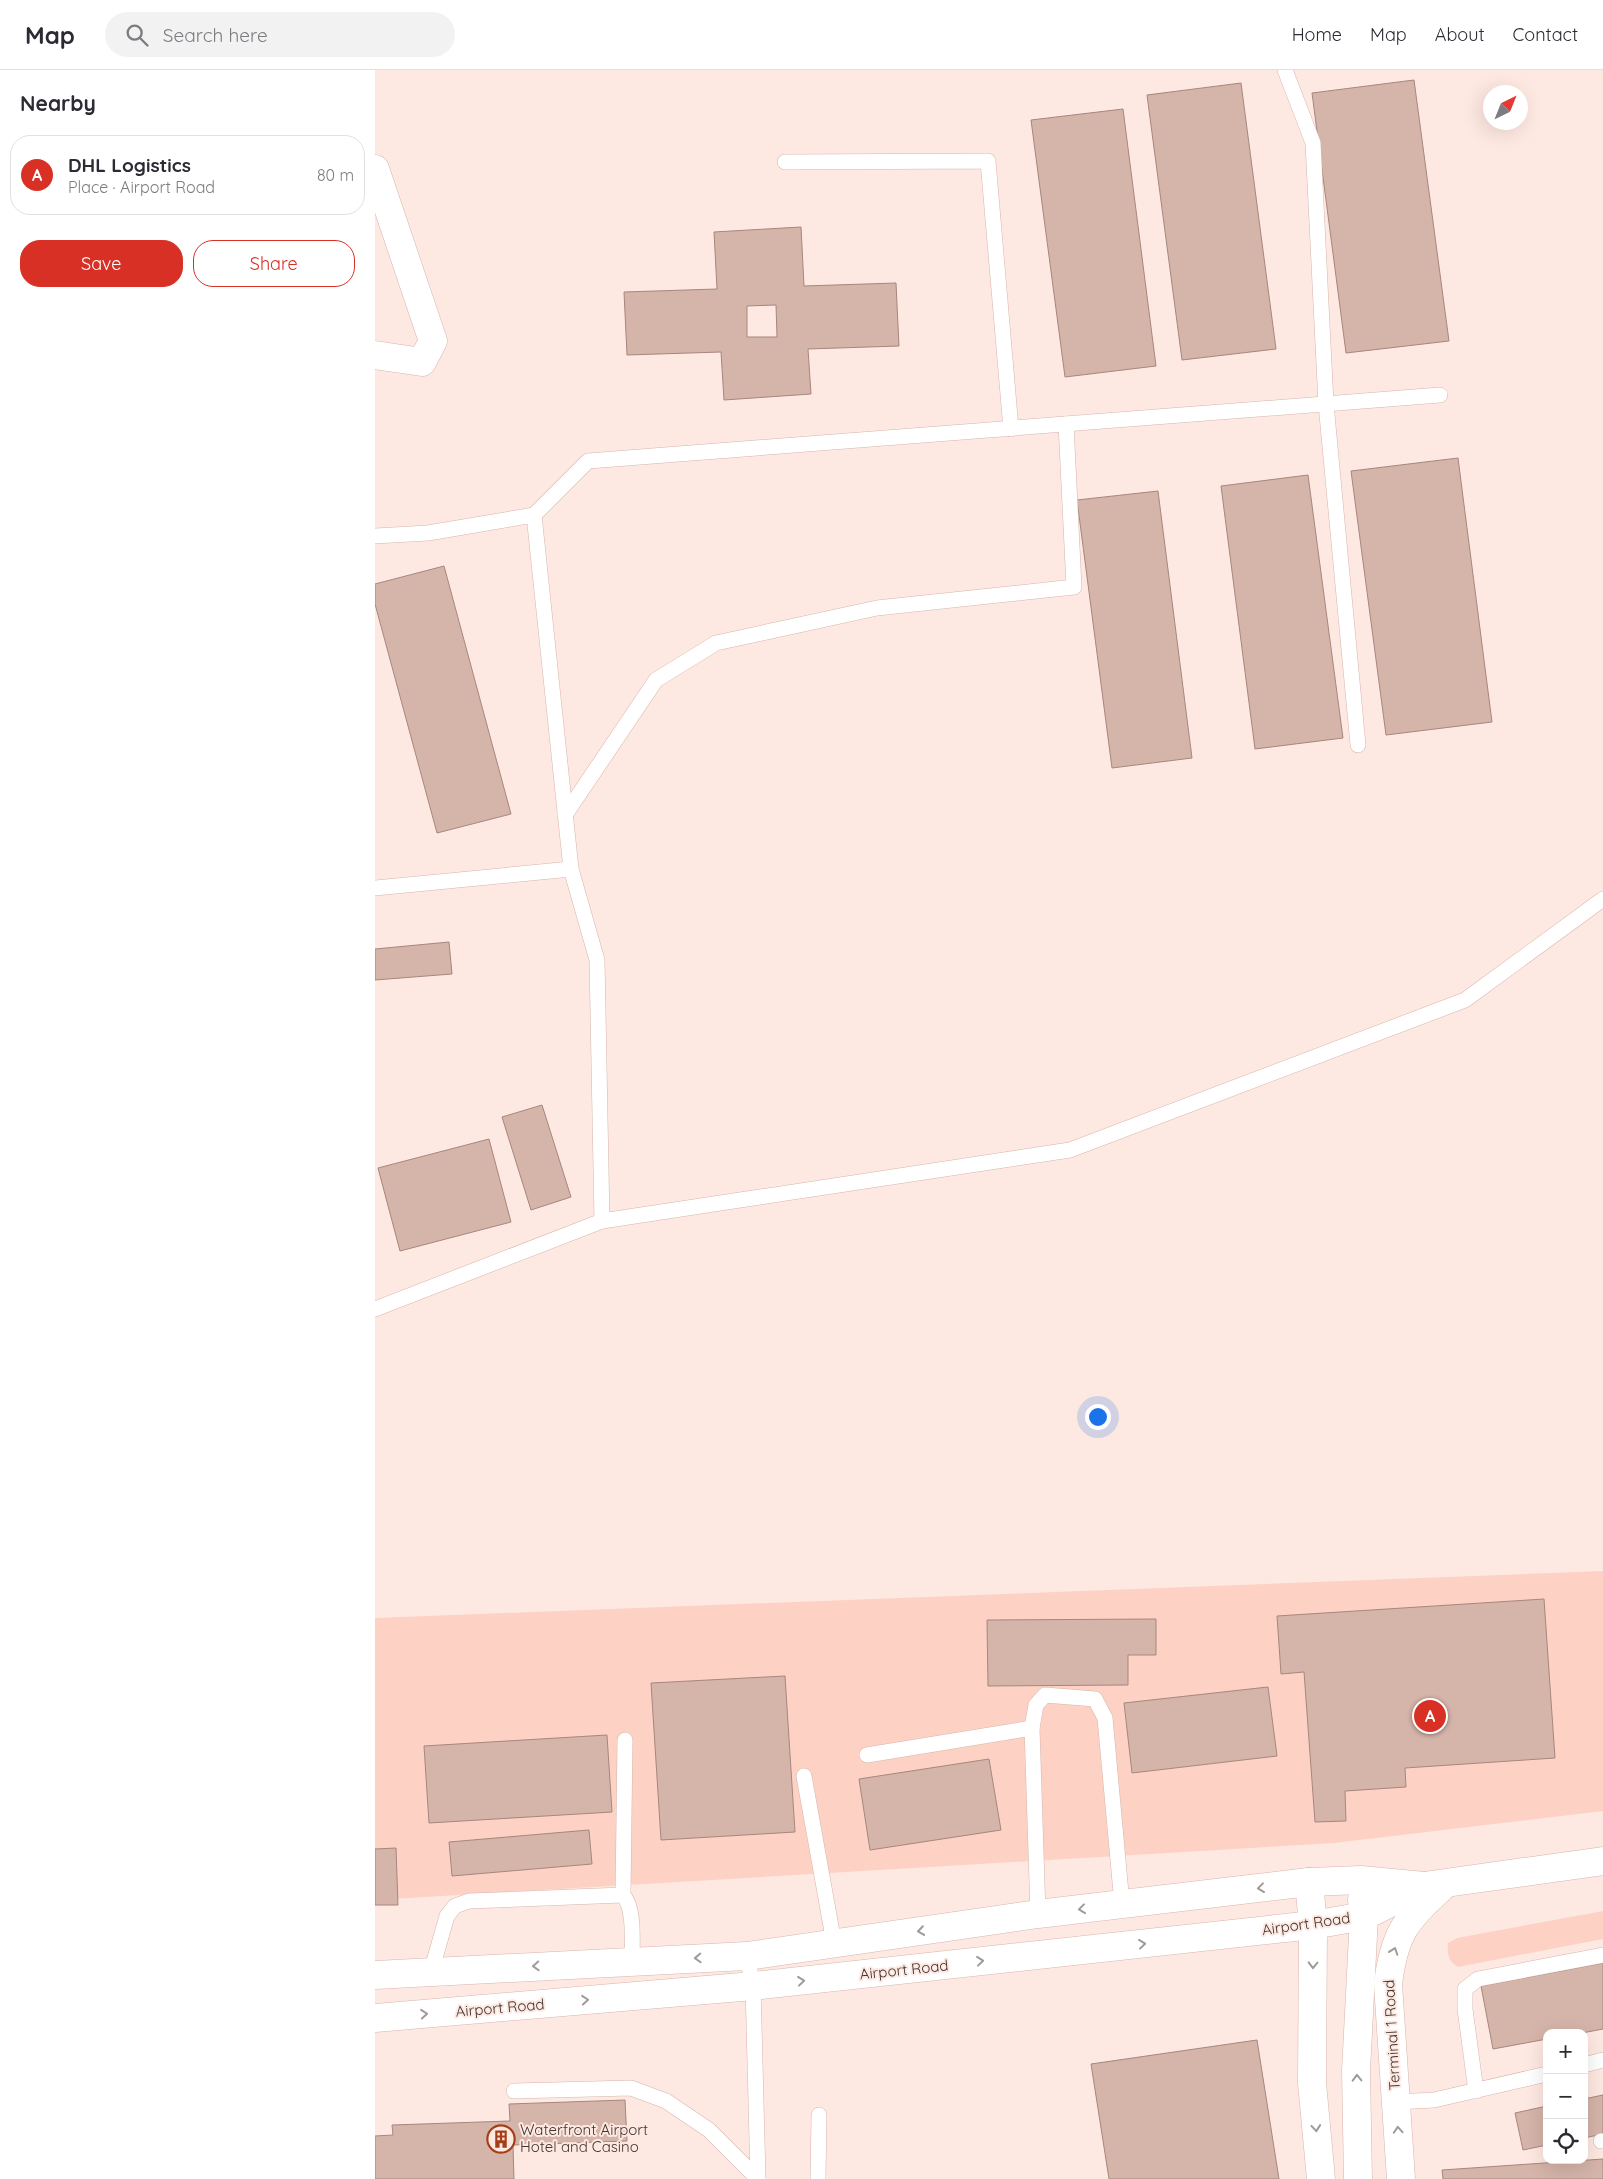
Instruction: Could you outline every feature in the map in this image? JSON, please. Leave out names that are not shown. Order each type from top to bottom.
[{"type":"street","points":[[375,170],[433,341],[422,362],[375,355]]},
{"type":"street","name":"Airport Road","points":[[375,1975],[747,1956],[1038,1914],[1309,1882],[1361,1880],[1436,1884],[1603,1861]]},
{"type":"street","name":"Terminal 1 Road","points":[[1359,2179],[1356,2071],[1364,1916],[1361,1880]]},
{"type":"street","points":[[1309,1882],[1313,1925],[1312,2083],[1321,2179]]},
{"type":"street","name":"Airport Road","points":[[375,2018],[753,1986],[1313,1925],[1364,1916],[1436,1884]]},
{"type":"street","name":"Terminal 1 Road","points":[[1401,2179],[1388,1984],[1391,1955],[1401,1933],[1436,1884]]},
{"type":"lane","points":[[1285,70],[1313,143],[1326,404],[1358,745]]},
{"type":"lane","points":[[785,162],[988,161],[1011,429]]},
{"type":"lane","points":[[375,536],[428,533],[534,515],[588,461],[1440,395]]},
{"type":"lane","points":[[565,815],[656,680],[715,643],[877,608],[1074,586],[1066,424]]},
{"type":"lane","points":[[534,515],[571,869],[597,960],[602,1221]]},
{"type":"lane","points":[[375,888],[571,869]]},
{"type":"lane","points":[[375,1309],[602,1221],[1070,1150],[1465,1000],[1603,899]]},
{"type":"lane","points":[[1038,1914],[1032,1728],[1036,1705],[1045,1695],[1095,1699],[1105,1718],[1122,1904]]},
{"type":"lane","points":[[867,1756],[1032,1728]]},
{"type":"lane","points":[[625,1740],[623,1895],[629,1902],[632,1961]]},
{"type":"lane","points":[[804,1776],[834,1943]]},
{"type":"lane","points":[[431,1972],[447,1916],[455,1906],[469,1901],[623,1895]]},
{"type":"lane","points":[[1476,2091],[1465,2009],[1465,1989],[1477,1979],[1603,1955]]},
{"type":"lane","points":[[514,2091],[631,2088],[665,2101],[709,2130],[758,2179],[753,1986],[747,1956]]},
{"type":"lane","points":[[1588,2064],[1603,2060]]},
{"type":"lane","points":[[1396,2102],[1434,2100],[1543,2075]]},
{"type":"lane","points":[[818,2179],[819,2115]]},
{"type":"shaded area","points":[[1603,1571],[1603,1811],[1334,1843],[375,1900],[375,1618]]},
{"type":"shaded area","points":[[1603,1911],[1603,1939],[1458,1967],[1449,1957],[1448,1943],[1457,1938]]},
{"type":"building","points":[[1414,80],[1449,341],[1346,353],[1312,93]]},
{"type":"building","points":[[1241,83],[1276,349],[1182,360],[1147,95]]},
{"type":"building","points":[[1123,109],[1156,366],[1065,377],[1031,120]]},
{"type":"building","points":[[801,227],[804,286],[896,283],[899,346],[808,349],[811,394],[724,400],[721,352],[627,355],[624,292],[717,289],[714,232]],"holes":[[[776,305],[777,337],[747,337],[747,306]]]},
{"type":"building","points":[[1458,458],[1492,722],[1386,735],[1351,471]]},
{"type":"building","points":[[1308,475],[1343,738],[1255,749],[1221,486]]},
{"type":"building","points":[[1158,491],[1192,758],[1112,768],[1077,500]]},
{"type":"building","points":[[444,566],[511,814],[437,833],[375,604],[375,584]]},
{"type":"building","points":[[449,942],[452,974],[375,980],[375,949]]},
{"type":"building","points":[[542,1105],[571,1197],[531,1210],[502,1117]]},
{"type":"building","points":[[489,1139],[511,1222],[400,1251],[378,1168]]},
{"type":"building","points":[[1544,1599],[1555,1758],[1405,1768],[1406,1787],[1345,1791],[1346,1821],[1315,1822],[1304,1672],[1281,1674],[1277,1616]]},
{"type":"building","points":[[1156,1619],[1156,1655],[1128,1655],[1128,1685],[988,1686],[987,1620]]},
{"type":"building","points":[[785,1676],[795,1832],[661,1840],[651,1683]]},
{"type":"building","points":[[1268,1687],[1277,1756],[1132,1773],[1124,1703]]},
{"type":"building","points":[[607,1735],[612,1812],[429,1823],[424,1746]]},
{"type":"building","points":[[989,1759],[1001,1830],[870,1850],[859,1779]]},
{"type":"building","points":[[589,1830],[592,1864],[452,1876],[449,1842]]},
{"type":"building","points":[[396,1848],[398,1905],[375,1905],[375,1849]]},
{"type":"building","points":[[1603,1963],[1603,2029],[1588,2032],[1588,2029],[1543,2029],[1543,2040],[1493,2049],[1481,1986]]},
{"type":"building","points":[[1257,2040],[1279,2179],[1109,2179],[1091,2064]]},
{"type":"building","points":[[1603,2095],[1603,2134],[1588,2137],[1588,2119],[1588,2098]]},
{"type":"building","name":"Waterfront Airport Hotel and Casino","points":[[625,2100],[627,2141],[513,2145],[514,2179],[375,2179],[375,2136],[393,2135],[392,2125],[510,2121],[509,2104]]},
{"type":"building","points":[[1543,2107],[1543,2146],[1523,2150],[1515,2113]]},
{"type":"building","points":[[1603,2159],[1603,2179],[1443,2179],[1442,2170],[1543,2163],[1588,2164],[1588,2160]]},
{"type":"place","name":"DHL Logistics","points":[[1430,1716]]},
{"type":"place","name":"Waterfront Airport Hotel and Casino","points":[[501,2139]]}]
